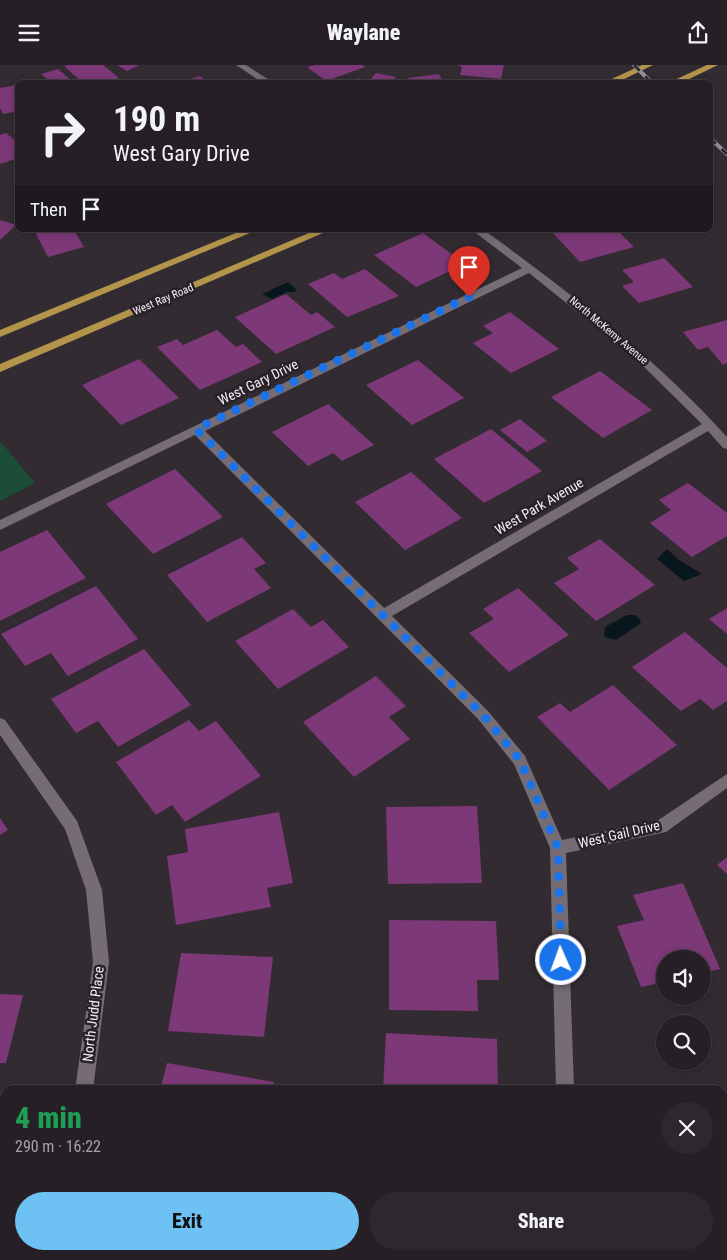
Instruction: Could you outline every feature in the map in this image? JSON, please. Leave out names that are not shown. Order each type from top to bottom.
[{"type":"main road","points":[[614,80],[649,65]]},
{"type":"main road","points":[[679,80],[714,65]]},
{"type":"main road","points":[[0,334],[247,232]]},
{"type":"main road","name":"West Ray Road","points":[[0,368],[320,232]]},
{"type":"street","points":[[240,65],[265,80]]},
{"type":"street","name":"North McKemy Avenue","points":[[480,232],[530,268],[625,343],[654,368],[727,445]]},
{"type":"street","name":"West Gary Drive","points":[[0,525],[530,268]]},
{"type":"street","name":"West Park Avenue","points":[[384,614],[709,425]]},
{"type":"street","points":[[196,429],[384,614],[483,715],[520,760],[558,848],[565,1085]]},
{"type":"street","name":"North Judd Place","points":[[0,724],[72,826],[94,890],[100,962],[85,1085]]},
{"type":"street","name":"West Gail Drive","points":[[558,848],[662,827],[727,779]]},
{"type":"green space","points":[[0,441],[35,483],[0,501]]},
{"type":"shaded area","points":[[288,282],[296,289],[295,292],[287,292],[272,299],[262,294]]},
{"type":"shaded area","points":[[667,549],[679,560],[702,574],[684,581],[657,559]]},
{"type":"shaded area","points":[[627,615],[635,615],[641,621],[640,624],[616,640],[604,637],[605,627]]},
{"type":"building","points":[[103,65],[119,78],[113,80],[80,80],[64,66]]},
{"type":"building","points":[[117,65],[140,65],[127,71]]},
{"type":"building","points":[[314,65],[363,65],[365,67],[325,80],[307,67]]},
{"type":"building","points":[[457,65],[504,65],[501,79],[460,75],[462,67]]},
{"type":"building","points":[[58,69],[71,80],[44,80],[47,79],[41,74]]},
{"type":"building","points":[[376,73],[396,77],[394,80],[370,80]]},
{"type":"building","points":[[439,74],[442,80],[409,80],[408,78]]},
{"type":"building","points":[[200,76],[206,80],[188,80]]},
{"type":"building","points":[[15,86],[15,112],[3,114],[0,108],[0,88]]},
{"type":"building","points":[[6,133],[15,140],[15,159],[0,164],[0,135]]},
{"type":"building","points":[[0,220],[15,225],[15,226],[0,240]]},
{"type":"building","points":[[35,232],[75,232],[84,247],[48,257]]},
{"type":"building","points":[[552,232],[619,232],[634,247],[580,262]]},
{"type":"building","points":[[423,233],[465,264],[416,287],[374,255]]},
{"type":"building","points":[[664,258],[693,287],[639,303],[622,286],[634,282],[622,270]]},
{"type":"building","points":[[365,269],[399,296],[347,317],[308,284],[334,273],[342,279]]},
{"type":"building","points":[[286,294],[311,315],[317,312],[335,327],[276,354],[235,317]]},
{"type":"building","points":[[510,312],[559,349],[511,373],[473,343],[493,333],[483,326]]},
{"type":"building","points":[[727,320],[727,363],[723,365],[708,347],[698,350],[683,332]]},
{"type":"building","points":[[217,330],[236,347],[243,344],[262,362],[200,390],[157,347],[177,339],[183,345]]},
{"type":"building","points":[[139,359],[179,398],[121,425],[82,385]]},
{"type":"building","points":[[418,360],[464,398],[412,425],[366,385]]},
{"type":"building","points":[[600,371],[652,410],[603,438],[551,397]]},
{"type":"building","points":[[328,404],[374,445],[342,461],[333,453],[308,466],[272,432]]},
{"type":"building","points":[[520,419],[547,441],[527,452],[500,430]]},
{"type":"building","points":[[491,429],[542,471],[484,503],[434,459]]},
{"type":"building","points":[[175,469],[223,517],[153,554],[106,504]]},
{"type":"building","points":[[411,472],[462,518],[405,550],[355,502]]},
{"type":"building","points":[[688,483],[727,513],[727,536],[692,557],[650,523],[671,510],[659,500]]},
{"type":"building","points":[[47,530],[86,578],[0,621],[0,552]]},
{"type":"building","points":[[242,537],[266,563],[254,569],[271,588],[207,622],[167,575]]},
{"type":"building","points":[[600,539],[655,585],[596,621],[554,583],[579,569],[567,558]]},
{"type":"building","points":[[96,586],[138,639],[68,676],[51,653],[25,666],[1,634]]},
{"type":"building","points":[[518,588],[569,635],[509,672],[469,633],[494,619],[483,609]]},
{"type":"building","points":[[727,608],[727,634],[709,619]]},
{"type":"building","points":[[293,609],[311,627],[323,620],[349,647],[278,689],[235,641]]},
{"type":"building","points":[[685,632],[727,668],[727,701],[713,710],[700,699],[681,711],[632,667]]},
{"type":"building","points":[[144,649],[191,705],[118,747],[98,721],[76,733],[51,699]]},
{"type":"building","points":[[376,676],[406,706],[389,717],[410,739],[354,777],[303,722]]},
{"type":"building","points":[[613,685],[677,745],[609,790],[537,717],[560,703],[570,712]]},
{"type":"building","points":[[189,720],[199,731],[216,721],[261,776],[185,822],[172,805],[156,815],[116,762]]},
{"type":"building","points":[[477,806],[482,883],[388,884],[386,807]]},
{"type":"building","points":[[279,812],[293,883],[267,888],[271,907],[176,925],[167,856],[188,852],[185,829]]},
{"type":"building","points":[[0,818],[8,830],[0,835]]},
{"type":"building","points":[[727,857],[727,874],[717,865]]},
{"type":"building","points":[[683,883],[720,969],[711,971],[711,950],[656,950],[656,984],[641,987],[617,926],[644,920],[633,895]]},
{"type":"building","points":[[389,920],[496,921],[499,980],[477,980],[478,1011],[389,1010]]},
{"type":"building","points":[[181,953],[273,957],[264,1037],[168,1031]]},
{"type":"building","points":[[0,994],[23,995],[6,1063],[0,1063]]},
{"type":"building","points":[[386,1033],[497,1039],[498,1085],[383,1085]]},
{"type":"building","points":[[167,1063],[274,1082],[273,1085],[161,1085]]},
{"type":"railway","points":[[634,65],[649,80]]},
{"type":"railway","points":[[713,141],[727,154]]},
{"type":"route","points":[[469,297],[196,429],[384,614],[483,715],[520,760],[558,848],[561,960]]}]
